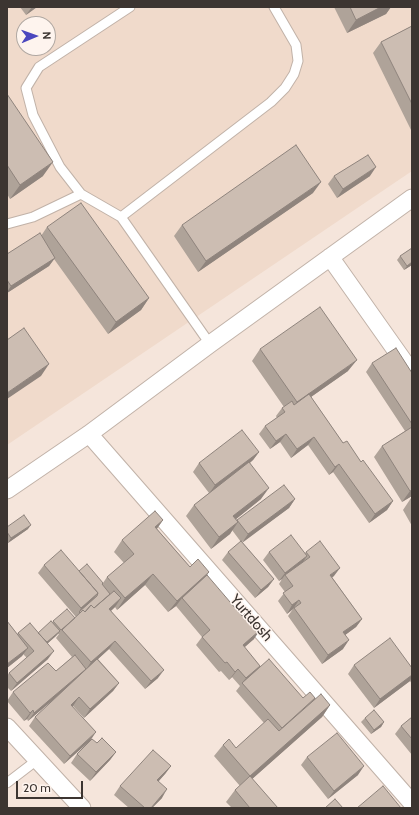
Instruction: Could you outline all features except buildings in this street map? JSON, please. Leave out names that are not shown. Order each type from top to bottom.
[{"type":"street","points":[[7,490],[89,434],[210,344],[412,198]]},
{"type":"street","points":[[330,257],[412,373]]},
{"type":"street","name":"Yurtdosh","points":[[89,434],[412,803]]},
{"type":"street","points":[[7,727],[82,808]]},
{"type":"lane","points":[[130,7],[39,67],[26,88],[33,115],[60,167],[81,194],[122,217],[210,344]]},
{"type":"lane","points":[[122,217],[270,102],[285,88],[294,74],[298,61],[296,45],[274,7]]},
{"type":"lane","points":[[7,224],[33,217],[81,194]]},
{"type":"lane","points":[[7,783],[37,760]]},
{"type":"shaded area","points":[[7,7],[412,7],[412,171],[7,445]]}]
